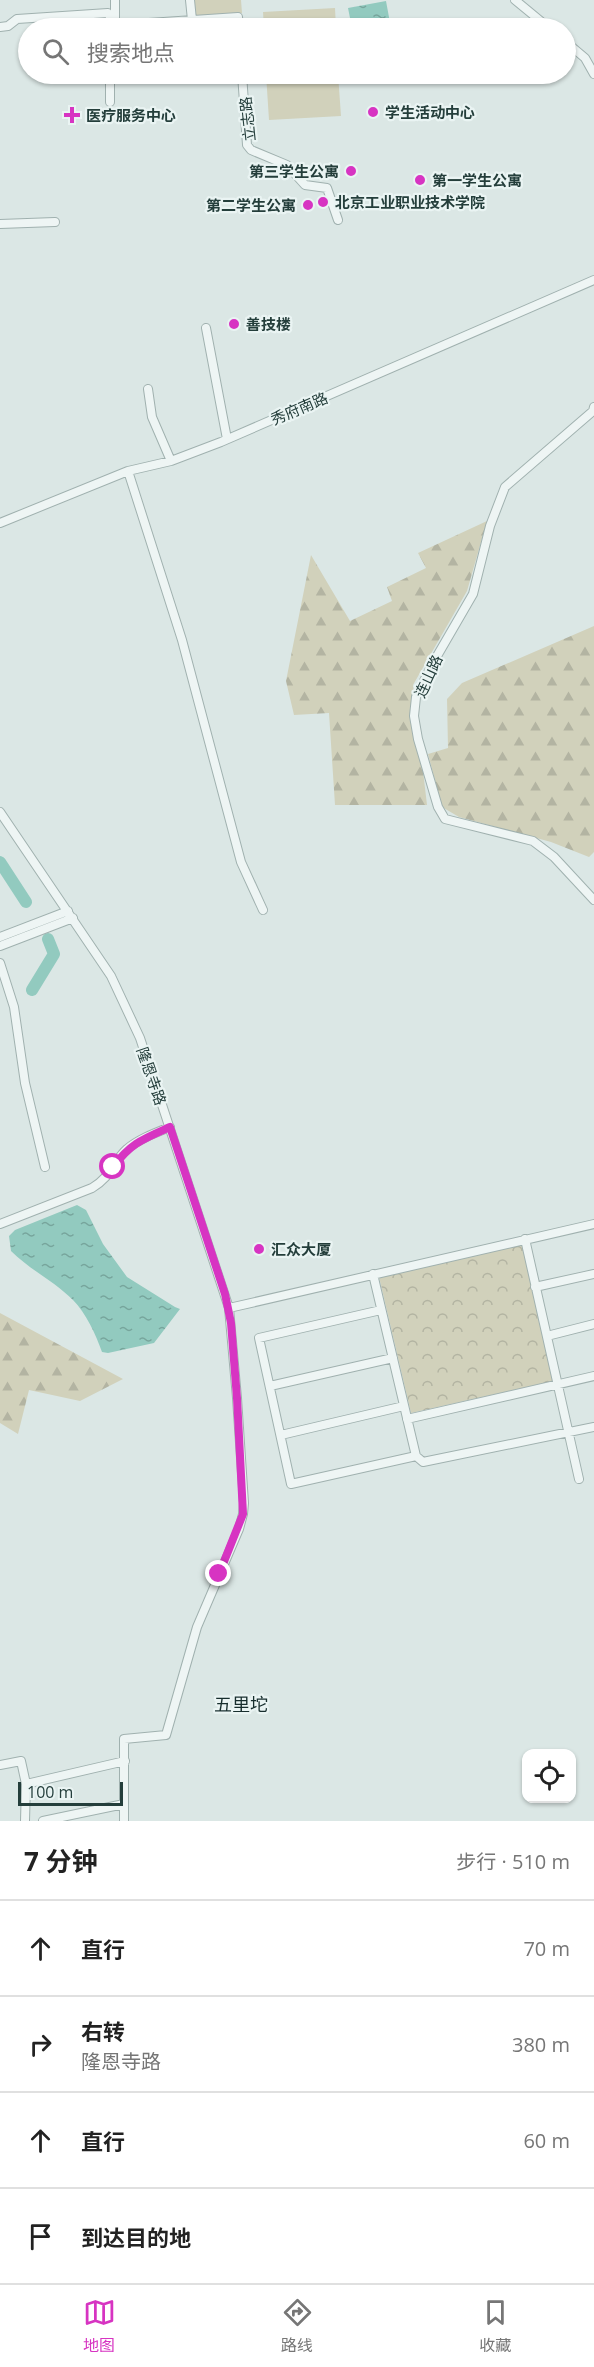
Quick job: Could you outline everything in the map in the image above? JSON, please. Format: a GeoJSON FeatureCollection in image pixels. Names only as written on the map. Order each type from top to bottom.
{"type":"FeatureCollection","features":[{"type":"Feature","properties":{"kind":"street"},"geometry":{"type":"LineString","coordinates":[[114,18],[115,0]]}},
{"type":"Feature","properties":{"kind":"street"},"geometry":{"type":"LineString","coordinates":[[190,0],[192,18]]}},
{"type":"Feature","properties":{"kind":"street"},"geometry":{"type":"LineString","coordinates":[[515,0],[537,18]]}},
{"type":"Feature","properties":{"kind":"street"},"geometry":{"type":"LineString","coordinates":[[32,18],[108,13],[110,18]]}},
{"type":"Feature","properties":{"kind":"street"},"geometry":{"type":"LineString","coordinates":[[223,18],[238,18]]}},
{"type":"Feature","properties":{"kind":"street"},"geometry":{"type":"LineString","coordinates":[[0,27],[8,26],[18,19]]}},
{"type":"Feature","properties":{"kind":"street"},"geometry":{"type":"LineString","coordinates":[[576,50],[585,58],[594,74]]}},
{"type":"Feature","properties":{"kind":"street"},"geometry":{"type":"LineString","coordinates":[[110,84],[110,102]]}},
{"type":"Feature","properties":{"kind":"street","name":"立志路"},"geometry":{"type":"LineString","coordinates":[[243,84],[248,145],[251,150],[287,165],[305,185],[327,188],[338,220]]}},
{"type":"Feature","properties":{"kind":"street"},"geometry":{"type":"LineString","coordinates":[[0,224],[55,222]]}},
{"type":"Feature","properties":{"kind":"street","name":"秀府南路"},"geometry":{"type":"LineString","coordinates":[[0,524],[128,471],[171,461],[227,439],[594,280]]}},
{"type":"Feature","properties":{"kind":"street"},"geometry":{"type":"LineString","coordinates":[[206,328],[227,439]]}},
{"type":"Feature","properties":{"kind":"street"},"geometry":{"type":"LineString","coordinates":[[148,389],[152,417],[171,461]]}},
{"type":"Feature","properties":{"kind":"street","name":"连山路"},"geometry":{"type":"LineString","coordinates":[[594,407],[593,411],[505,487],[490,526],[473,594],[416,697],[414,716],[432,790],[445,819],[533,841],[554,857],[594,900]]}},
{"type":"Feature","properties":{"kind":"street"},"geometry":{"type":"LineString","coordinates":[[128,471],[182,640],[241,862],[263,910]]}},
{"type":"Feature","properties":{"kind":"street","name":"隆恩寺路"},"geometry":{"type":"LineString","coordinates":[[0,812],[119,991],[140,1038],[229,1308],[237,1398],[243,1514],[197,1627],[166,1735],[124,1739],[125,1761]]}},
{"type":"Feature","properties":{"kind":"street"},"geometry":{"type":"LineString","coordinates":[[0,937],[70,915]]}},
{"type":"Feature","properties":{"kind":"street"},"geometry":{"type":"LineString","coordinates":[[0,946],[70,915]]}},
{"type":"Feature","properties":{"kind":"street"},"geometry":{"type":"LineString","coordinates":[[0,963],[14,1007],[25,1083],[45,1167]]}},
{"type":"Feature","properties":{"kind":"street"},"geometry":{"type":"LineString","coordinates":[[0,1224],[92,1188],[105,1180],[126,1150],[142,1139],[170,1127]]}},
{"type":"Feature","properties":{"kind":"street"},"geometry":{"type":"LineString","coordinates":[[229,1308],[594,1224]]}},
{"type":"Feature","properties":{"kind":"street"},"geometry":{"type":"LineString","coordinates":[[525,1239],[579,1479]]}},
{"type":"Feature","properties":{"kind":"street"},"geometry":{"type":"LineString","coordinates":[[373,1274],[416,1456],[423,1462],[438,1461],[594,1427]]}},
{"type":"Feature","properties":{"kind":"street"},"geometry":{"type":"LineString","coordinates":[[535,1287],[594,1274]]}},
{"type":"Feature","properties":{"kind":"street"},"geometry":{"type":"LineString","coordinates":[[381,1310],[259,1338],[291,1484],[416,1456]]}},
{"type":"Feature","properties":{"kind":"street"},"geometry":{"type":"LineString","coordinates":[[547,1336],[594,1324]]}},
{"type":"Feature","properties":{"kind":"street"},"geometry":{"type":"LineString","coordinates":[[270,1386],[393,1358]]}},
{"type":"Feature","properties":{"kind":"street"},"geometry":{"type":"LineString","coordinates":[[407,1419],[594,1376]]}},
{"type":"Feature","properties":{"kind":"street"},"geometry":{"type":"LineString","coordinates":[[281,1435],[404,1406]]}},
{"type":"Feature","properties":{"kind":"street"},"geometry":{"type":"LineString","coordinates":[[0,1765],[21,1761],[26,1784],[25,1821]]}},
{"type":"Feature","properties":{"kind":"street"},"geometry":{"type":"LineString","coordinates":[[26,1784],[125,1761],[124,1821]]}},
{"type":"Feature","properties":{"kind":"street"},"geometry":{"type":"LineString","coordinates":[[43,1821],[124,1804]]}},
{"type":"Feature","properties":{"kind":"green space"},"geometry":{"type":"Polygon","coordinates":[[[194,0],[241,0],[242,13],[195,16],[194,0]]]}},
{"type":"Feature","properties":{"kind":"green space"},"geometry":{"type":"Polygon","coordinates":[[[335,8],[336,18],[263,18],[263,12],[335,8]]]}},
{"type":"Feature","properties":{"kind":"green space"},"geometry":{"type":"Polygon","coordinates":[[[267,84],[339,84],[341,116],[269,120],[267,84]]]}},
{"type":"Feature","properties":{"kind":"green space"},"geometry":{"type":"Polygon","coordinates":[[[487,521],[467,591],[413,685],[427,805],[335,805],[329,713],[294,715],[286,681],[311,555],[350,621],[392,601],[387,587],[426,568],[418,553],[487,521]]]}},
{"type":"Feature","properties":{"kind":"green space"},"geometry":{"type":"Polygon","coordinates":[[[594,626],[594,852],[589,857],[551,842],[459,817],[442,807],[428,754],[448,748],[447,699],[462,683],[594,626]]]}},
{"type":"Feature","properties":{"kind":"green space"},"geometry":{"type":"Polygon","coordinates":[[[522,1244],[553,1381],[411,1413],[379,1277],[522,1244]]]}},
{"type":"Feature","properties":{"kind":"green space"},"geometry":{"type":"Polygon","coordinates":[[[0,1313],[123,1379],[80,1401],[29,1390],[18,1434],[0,1423],[0,1313]]]}},
{"type":"Feature","properties":{"kind":"water"},"geometry":{"type":"Polygon","coordinates":[[[386,1],[389,18],[350,18],[348,8],[386,1]]]}},
{"type":"Feature","properties":{"kind":"water"},"geometry":{"type":"Polygon","coordinates":[[[77,1205],[86,1210],[103,1244],[127,1277],[180,1309],[154,1343],[108,1353],[102,1352],[90,1325],[73,1300],[11,1251],[9,1236],[15,1230],[77,1205]]]}},
{"type":"Feature","properties":{"kind":"waterway"},"geometry":{"type":"LineString","coordinates":[[0,862],[26,902]]}},
{"type":"Feature","properties":{"kind":"waterway"},"geometry":{"type":"LineString","coordinates":[[32,990],[54,954],[48,939]]}},
{"type":"Feature","properties":{"kind":"place","name":"学生活动中心"},"geometry":{"type":"Point","coordinates":[373,112]}},
{"type":"Feature","properties":{"kind":"place","name":"医疗服务中心"},"geometry":{"type":"Point","coordinates":[72,115]}},
{"type":"Feature","properties":{"kind":"place","name":"第三学生公寓"},"geometry":{"type":"Point","coordinates":[351,171]}},
{"type":"Feature","properties":{"kind":"place","name":"第一学生公寓"},"geometry":{"type":"Point","coordinates":[420,180]}},
{"type":"Feature","properties":{"kind":"place","name":"北京工业职业技术学院"},"geometry":{"type":"Point","coordinates":[323,202]}},
{"type":"Feature","properties":{"kind":"place","name":"第二学生公寓"},"geometry":{"type":"Point","coordinates":[308,205]}},
{"type":"Feature","properties":{"kind":"place","name":"善技楼"},"geometry":{"type":"Point","coordinates":[234,324]}},
{"type":"Feature","properties":{"kind":"place","name":"汇众大厦"},"geometry":{"type":"Point","coordinates":[259,1249]}},
{"type":"Feature","properties":{"kind":"district","name":"五里坨"},"geometry":{"type":"Point","coordinates":[241,1704]}},
{"type":"Feature","properties":{"kind":"route"},"geometry":{"type":"LineString","coordinates":[[113,1167],[126,1150],[142,1139],[170,1127],[229,1308],[234,1353],[243,1514],[239,1529],[219,1574]]}}]}
